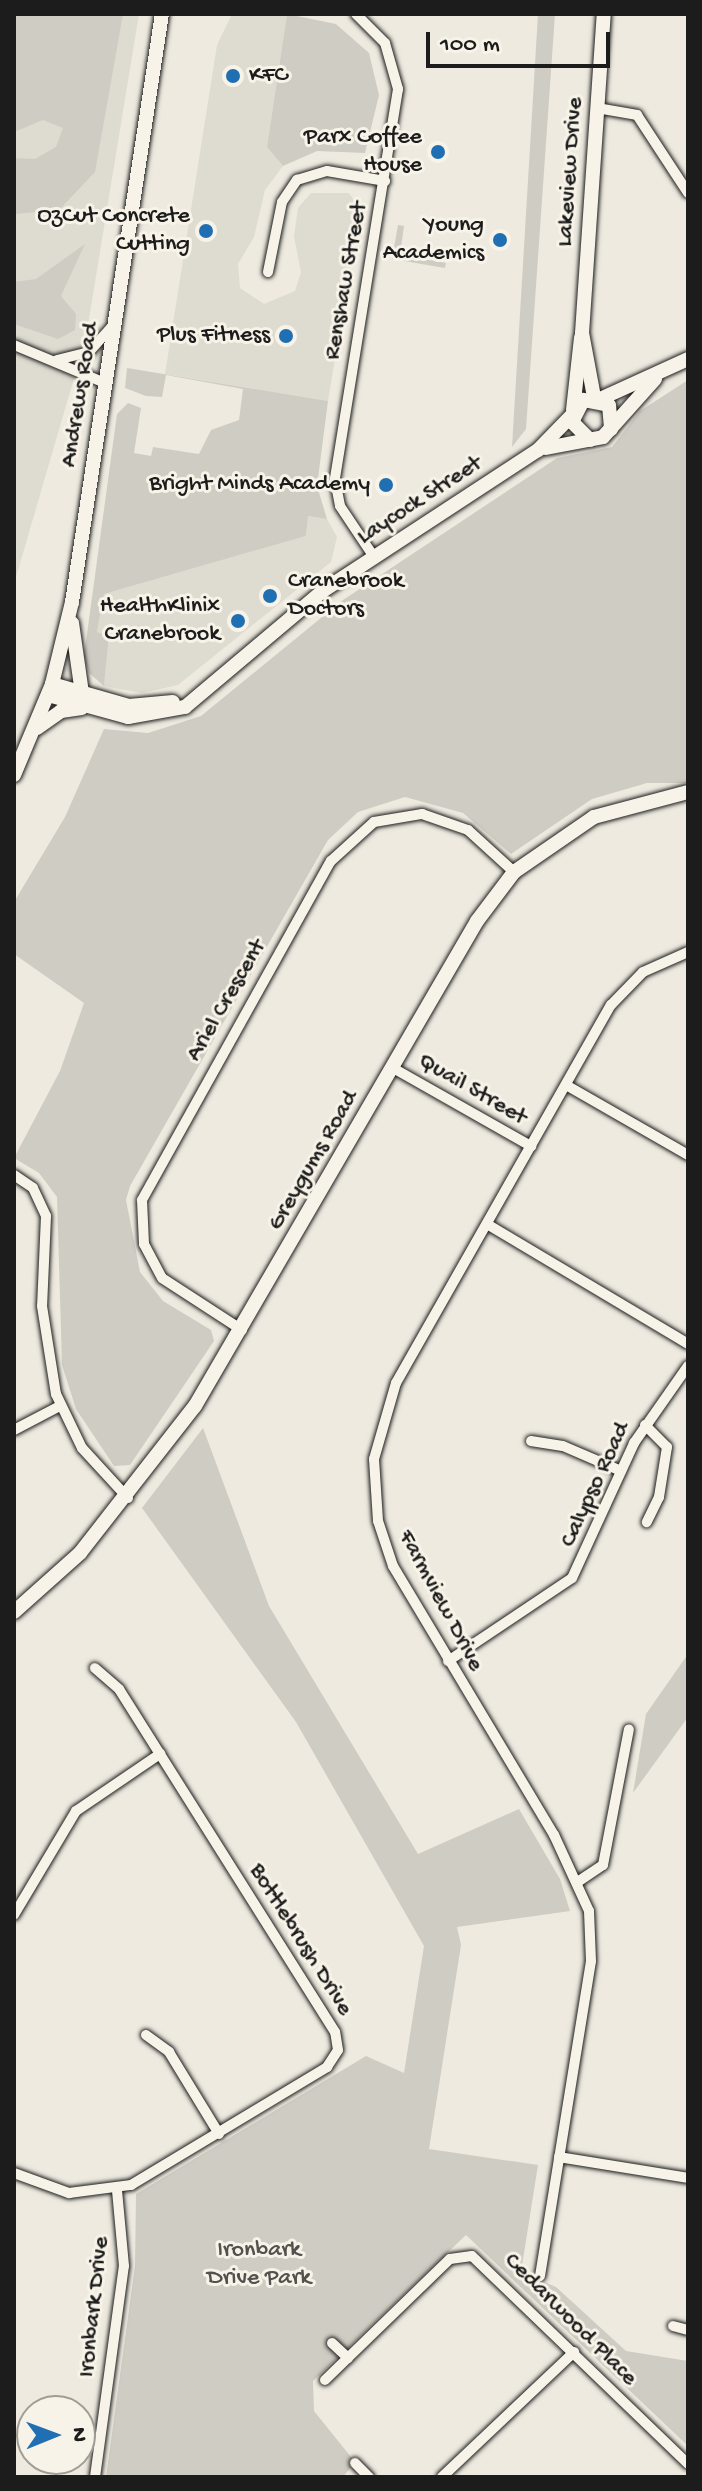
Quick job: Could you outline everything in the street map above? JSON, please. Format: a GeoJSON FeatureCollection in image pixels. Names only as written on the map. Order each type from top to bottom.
{"type":"FeatureCollection","features":[{"type":"Feature","properties":{"kind":"street","name":"Andrews Road"},"geometry":{"type":"LineString","coordinates":[[14,775],[50,689],[72,602],[162,14]]}},
{"type":"Feature","properties":{"kind":"street","name":"Renshaw Street"},"geometry":{"type":"LineString","coordinates":[[356,14],[385,43],[397,77],[385,181],[335,480],[340,506],[374,557]]}},
{"type":"Feature","properties":{"kind":"street","name":"Lakeview Drive"},"geometry":{"type":"LineString","coordinates":[[572,413],[582,333],[604,14]]}},
{"type":"Feature","properties":{"kind":"street"},"geometry":{"type":"LineString","coordinates":[[597,108],[637,115],[688,193]]}},
{"type":"Feature","properties":{"kind":"street"},"geometry":{"type":"LineString","coordinates":[[268,272],[282,202],[297,180],[327,171],[385,181]]}},
{"type":"Feature","properties":{"kind":"street"},"geometry":{"type":"LineString","coordinates":[[57,360],[89,352],[114,324]]}},
{"type":"Feature","properties":{"kind":"street","name":"Lakeview Drive"},"geometry":{"type":"LineString","coordinates":[[582,333],[597,398]]}},
{"type":"Feature","properties":{"kind":"street"},"geometry":{"type":"LineString","coordinates":[[14,345],[57,360],[105,383]]}},
{"type":"Feature","properties":{"kind":"street"},"geometry":{"type":"LineString","coordinates":[[655,379],[611,429],[593,440],[578,434],[572,413],[597,398],[655,379],[688,359]]}},
{"type":"Feature","properties":{"kind":"street"},"geometry":{"type":"LineString","coordinates":[[597,398],[612,411],[611,429]]}},
{"type":"Feature","properties":{"kind":"street","name":"Laycock Street"},"geometry":{"type":"LineString","coordinates":[[50,689],[90,709],[128,717],[166,714],[216,681],[374,557],[538,450],[572,413]]}},
{"type":"Feature","properties":{"kind":"street","name":"Laycock Street"},"geometry":{"type":"LineString","coordinates":[[538,450],[593,440]]}},
{"type":"Feature","properties":{"kind":"street"},"geometry":{"type":"LineString","coordinates":[[72,602],[73,665],[82,693]]}},
{"type":"Feature","properties":{"kind":"street","name":"Laycock Street"},"geometry":{"type":"LineString","coordinates":[[50,689],[155,706],[216,681]]}},
{"type":"Feature","properties":{"kind":"street"},"geometry":{"type":"LineString","coordinates":[[35,730],[61,711],[90,709]]}},
{"type":"Feature","properties":{"kind":"street","name":"Greygums Road"},"geometry":{"type":"LineString","coordinates":[[14,1612],[128,1498],[242,1330],[477,921],[514,872],[594,817],[688,792]]}},
{"type":"Feature","properties":{"kind":"street","name":"Ariel Crescent"},"geometry":{"type":"LineString","coordinates":[[242,1330],[162,1278],[144,1244],[142,1200],[331,861],[374,822],[422,814],[468,830],[514,872]]}},
{"type":"Feature","properties":{"kind":"street","name":"Farmview Drive"},"geometry":{"type":"LineString","coordinates":[[540,2276],[592,1952],[579,1881],[387,1552],[374,1459],[396,1383],[622,991],[657,963],[688,952]]}},
{"type":"Feature","properties":{"kind":"street","name":"Quail Street"},"geometry":{"type":"LineString","coordinates":[[393,1068],[531,1146]]}},
{"type":"Feature","properties":{"kind":"street"},"geometry":{"type":"LineString","coordinates":[[566,1085],[688,1155]]}},
{"type":"Feature","properties":{"kind":"street"},"geometry":{"type":"LineString","coordinates":[[14,1175],[45,1208],[43,1326],[60,1406],[89,1458],[128,1498]]}},
{"type":"Feature","properties":{"kind":"street"},"geometry":{"type":"LineString","coordinates":[[487,1224],[688,1344]]}},
{"type":"Feature","properties":{"kind":"street","name":"Calypso Road"},"geometry":{"type":"LineString","coordinates":[[448,1661],[572,1578],[645,1425],[688,1366]]}},
{"type":"Feature","properties":{"kind":"street"},"geometry":{"type":"LineString","coordinates":[[14,1430],[60,1406]]}},
{"type":"Feature","properties":{"kind":"street"},"geometry":{"type":"LineString","coordinates":[[645,1425],[667,1447],[658,1503],[647,1522]]}},
{"type":"Feature","properties":{"kind":"street"},"geometry":{"type":"LineString","coordinates":[[531,1441],[563,1446],[621,1471]]}},
{"type":"Feature","properties":{"kind":"street","name":"Bottlebrush Drive"},"geometry":{"type":"LineString","coordinates":[[14,2173],[69,2193],[117,2190],[219,2134],[327,2067],[337,2038],[115,1683],[95,1668]]}},
{"type":"Feature","properties":{"kind":"street"},"geometry":{"type":"LineString","coordinates":[[579,1881],[605,1859],[629,1729]]}},
{"type":"Feature","properties":{"kind":"street"},"geometry":{"type":"LineString","coordinates":[[14,1915],[76,1811],[160,1754]]}},
{"type":"Feature","properties":{"kind":"street"},"geometry":{"type":"LineString","coordinates":[[146,2035],[171,2056],[219,2134]]}},
{"type":"Feature","properties":{"kind":"street"},"geometry":{"type":"LineString","coordinates":[[559,2157],[688,2178]]}},
{"type":"Feature","properties":{"kind":"street","name":"Ironbark Drive"},"geometry":{"type":"LineString","coordinates":[[95,2477],[124,2266],[117,2190]]}},
{"type":"Feature","properties":{"kind":"street","name":"Cedarwood Place"},"geometry":{"type":"LineString","coordinates":[[325,2380],[450,2259],[464,2254],[481,2260],[688,2464]]}},
{"type":"Feature","properties":{"kind":"street"},"geometry":{"type":"LineString","coordinates":[[673,2326],[688,2330]]}},
{"type":"Feature","properties":{"kind":"street"},"geometry":{"type":"LineString","coordinates":[[332,2343],[348,2358]]}},
{"type":"Feature","properties":{"kind":"street"},"geometry":{"type":"LineString","coordinates":[[442,2477],[574,2352]]}},
{"type":"Feature","properties":{"kind":"street"},"geometry":{"type":"LineString","coordinates":[[355,2463],[369,2477]]}},
{"type":"Feature","properties":{"kind":"shaded area"},"geometry":{"type":"Polygon","coordinates":[[[14,14],[139,14],[86,337],[14,584],[14,14]]]}},
{"type":"Feature","properties":{"kind":"shaded area"},"geometry":{"type":"Polygon","coordinates":[[[232,14],[287,14],[267,147],[283,166],[265,190],[254,237],[238,264],[240,288],[264,304],[295,291],[301,272],[294,237],[298,208],[311,193],[349,193],[360,209],[328,401],[165,374],[217,45],[232,14]]]}},
{"type":"Feature","properties":{"kind":"shaded area"},"geometry":{"type":"Polygon","coordinates":[[[308,516],[327,519],[337,537],[331,562],[178,685],[142,693],[104,686],[109,635],[97,632],[104,594],[306,536],[308,516]]]}},
{"type":"Feature","properties":{"kind":"green space"},"geometry":{"type":"Polygon","coordinates":[[[14,14],[123,14],[95,172],[59,210],[14,214],[14,158],[35,159],[56,147],[63,128],[43,120],[14,132],[14,14]]]}},
{"type":"Feature","properties":{"kind":"green space"},"geometry":{"type":"Polygon","coordinates":[[[287,14],[336,24],[369,53],[379,95],[365,153],[317,151],[283,166],[267,147],[287,14]]]}},
{"type":"Feature","properties":{"kind":"green space"},"geometry":{"type":"Polygon","coordinates":[[[538,14],[555,14],[526,429],[512,447],[538,14]]]}},
{"type":"Feature","properties":{"kind":"green space"},"geometry":{"type":"Polygon","coordinates":[[[398,225],[404,226],[400,255],[446,263],[445,268],[392,259],[398,225]]]}},
{"type":"Feature","properties":{"kind":"green space"},"geometry":{"type":"Polygon","coordinates":[[[85,244],[61,296],[76,314],[75,330],[58,339],[14,324],[14,282],[36,279],[85,244]]]}},
{"type":"Feature","properties":{"kind":"green space"},"geometry":{"type":"Polygon","coordinates":[[[127,368],[328,401],[317,486],[327,519],[308,516],[306,536],[104,594],[97,632],[109,635],[104,686],[89,673],[84,656],[117,414],[128,403],[141,408],[134,453],[151,456],[153,447],[199,454],[211,430],[239,420],[243,389],[166,375],[162,397],[146,396],[125,388],[127,368]]]}},
{"type":"Feature","properties":{"kind":"green space"},"geometry":{"type":"Polygon","coordinates":[[[688,380],[688,783],[647,783],[592,799],[511,854],[463,813],[405,797],[358,812],[328,840],[130,1186],[126,1200],[140,1272],[163,1301],[211,1330],[214,1341],[130,1465],[114,1466],[76,1409],[62,1365],[57,1197],[39,1173],[14,1158],[60,1071],[84,1003],[14,954],[14,902],[65,817],[104,729],[148,733],[201,716],[343,600],[557,458],[612,447],[640,411],[688,380]]]}},
{"type":"Feature","properties":{"kind":"green space","name":"Ironbark Drive Park"},"geometry":{"type":"Polygon","coordinates":[[[203,1428],[269,1606],[418,1854],[519,1809],[560,1879],[570,1911],[457,1927],[461,1945],[429,2149],[538,2165],[521,2272],[556,2287],[626,2351],[688,2361],[688,2446],[466,2235],[313,2381],[314,2411],[355,2462],[343,2477],[106,2477],[135,2266],[136,2194],[366,2056],[404,2073],[424,1946],[296,1722],[142,1508],[203,1428]]]}},
{"type":"Feature","properties":{"kind":"green space"},"geometry":{"type":"Polygon","coordinates":[[[688,1654],[688,1717],[633,1793],[646,1714],[688,1654]]]}},
{"type":"Feature","properties":{"kind":"place","name":"KFC"},"geometry":{"type":"Point","coordinates":[233,76]}},
{"type":"Feature","properties":{"kind":"place","name":"Parx Coffee House"},"geometry":{"type":"Point","coordinates":[438,152]}},
{"type":"Feature","properties":{"kind":"place","name":"OzCut Concrete Cutting"},"geometry":{"type":"Point","coordinates":[206,231]}},
{"type":"Feature","properties":{"kind":"place","name":"Young Academics"},"geometry":{"type":"Point","coordinates":[500,240]}},
{"type":"Feature","properties":{"kind":"place","name":"Plus Fitness"},"geometry":{"type":"Point","coordinates":[286,336]}},
{"type":"Feature","properties":{"kind":"place","name":"Bright Minds Academy"},"geometry":{"type":"Point","coordinates":[386,485]}},
{"type":"Feature","properties":{"kind":"place","name":"Cranebrook Doctors"},"geometry":{"type":"Point","coordinates":[270,596]}},
{"type":"Feature","properties":{"kind":"place","name":"HealthKlinix Cranebrook"},"geometry":{"type":"Point","coordinates":[238,621]}}]}
